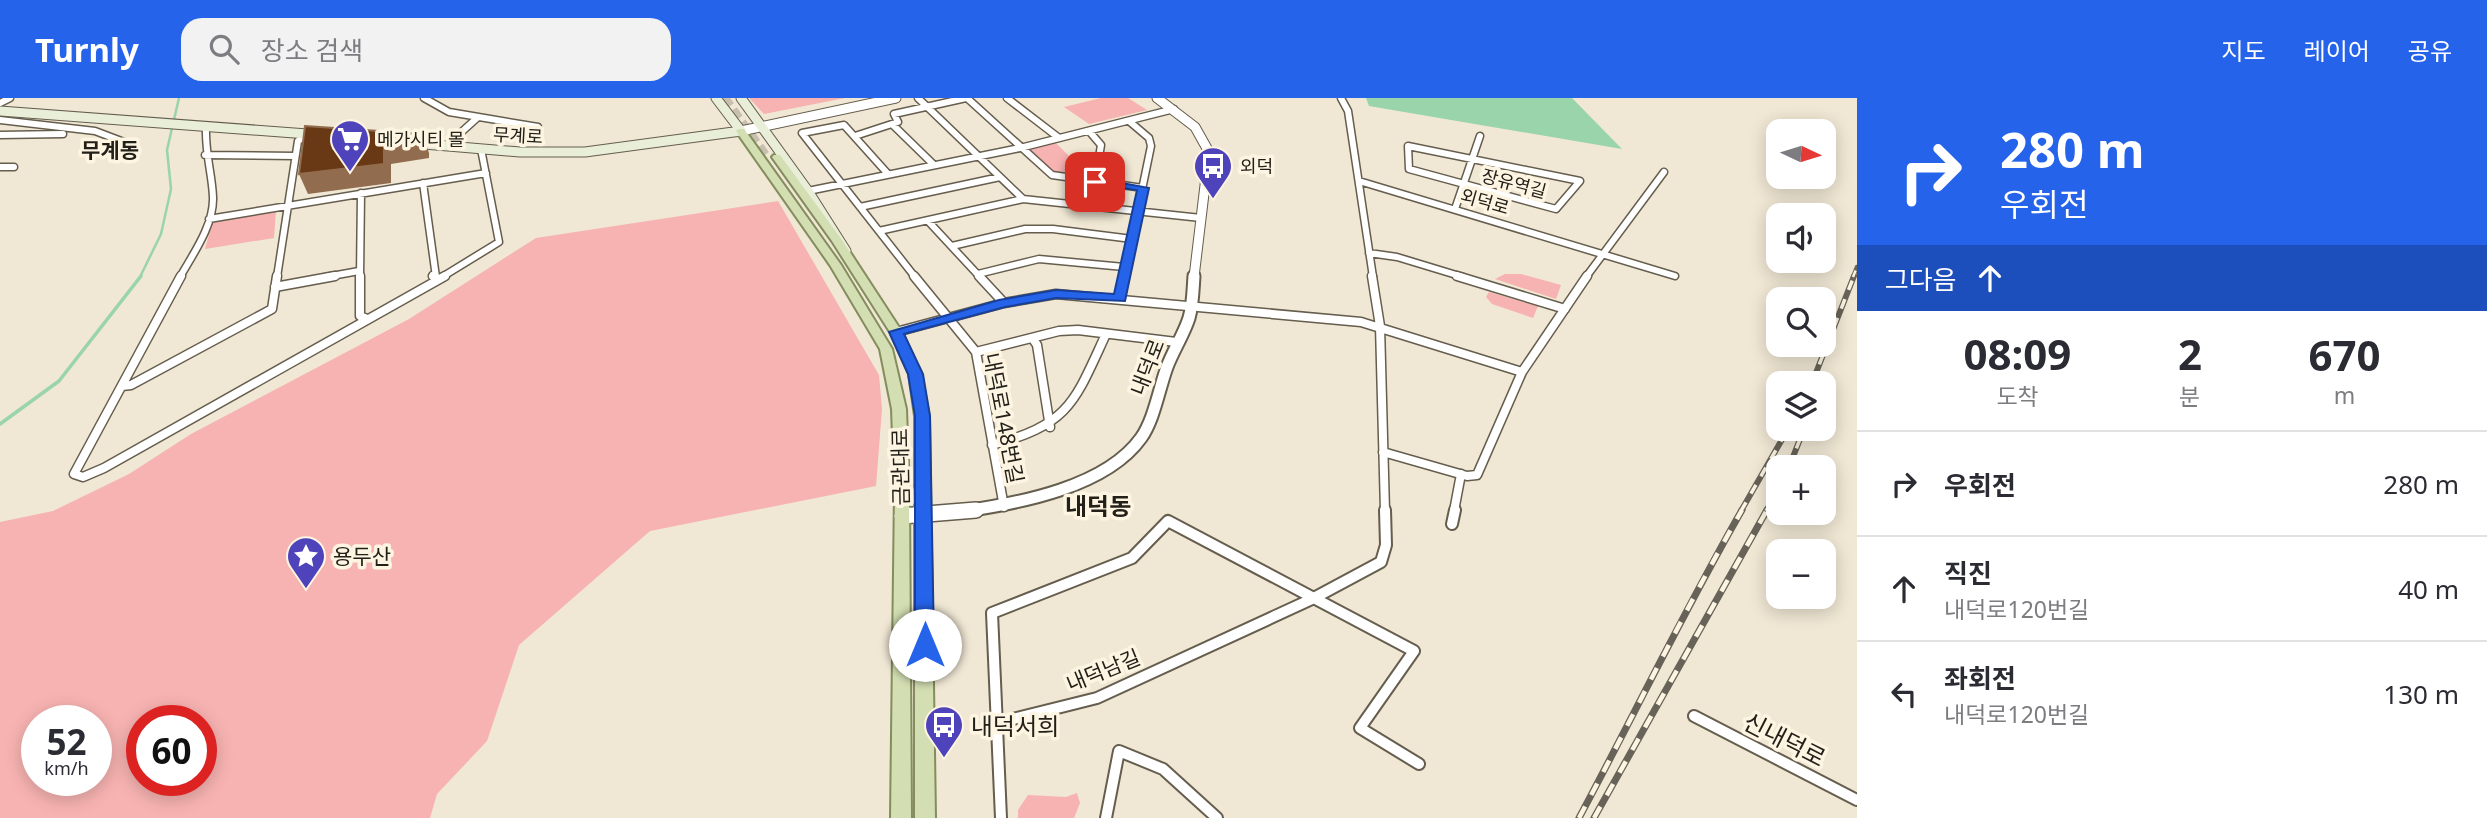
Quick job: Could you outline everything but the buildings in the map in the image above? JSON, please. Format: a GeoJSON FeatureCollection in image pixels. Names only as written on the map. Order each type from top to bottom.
{"type":"FeatureCollection","features":[{"type":"Feature","properties":{"kind":"main road"},"geometry":{"type":"LineString","coordinates":[[716,98],[835,265],[886,349]]}},
{"type":"Feature","properties":{"kind":"main road"},"geometry":{"type":"LineString","coordinates":[[741,98],[840,237],[854,267]]}},
{"type":"Feature","properties":{"kind":"main road"},"geometry":{"type":"LineString","coordinates":[[0,104],[202,125],[327,133]]}},
{"type":"Feature","properties":{"kind":"main road"},"geometry":{"type":"LineString","coordinates":[[0,111],[133,118]]}},
{"type":"Feature","properties":{"kind":"main road","name":"무계로"},"geometry":{"type":"LineString","coordinates":[[402,139],[543,150],[634,148],[738,127]]}},
{"type":"Feature","properties":{"kind":"main road","name":"무계로"},"geometry":{"type":"LineString","coordinates":[[449,143],[481,149],[496,147]]}},
{"type":"Feature","properties":{"kind":"main road","name":"금관대로"},"geometry":{"type":"LineString","coordinates":[[901,818],[902,491],[899,409],[886,349],[872,308],[772,158],[854,267],[896,332],[915,374],[922,416],[925,818]]}},
{"type":"Feature","properties":{"kind":"street"},"geometry":{"type":"LineString","coordinates":[[0,104],[9,98]]}},
{"type":"Feature","properties":{"kind":"street"},"geometry":{"type":"LineString","coordinates":[[424,98],[449,112],[538,127]]}},
{"type":"Feature","properties":{"kind":"street"},"geometry":{"type":"LineString","coordinates":[[760,123],[862,98]]}},
{"type":"Feature","properties":{"kind":"street"},"geometry":{"type":"LineString","coordinates":[[738,127],[896,98]]}},
{"type":"Feature","properties":{"kind":"street"},"geometry":{"type":"LineString","coordinates":[[918,98],[1023,199]]}},
{"type":"Feature","properties":{"kind":"street"},"geometry":{"type":"LineString","coordinates":[[888,174],[855,136],[893,125],[898,122],[894,114],[966,98],[1052,175],[1143,188]]}},
{"type":"Feature","properties":{"kind":"street"},"geometry":{"type":"LineString","coordinates":[[1007,98],[1059,138]]}},
{"type":"Feature","properties":{"kind":"street","name":"내덕로"},"geometry":{"type":"LineString","coordinates":[[902,516],[923,517],[1004,508],[1079,481],[1108,467],[1135,446],[1142,437],[1176,342],[1189,319],[1209,152],[1206,139],[1195,126],[1157,98]]}},
{"type":"Feature","properties":{"kind":"street"},"geometry":{"type":"LineString","coordinates":[[1341,98],[1348,111],[1380,326],[1383,452],[1461,474],[1477,475],[1521,372],[1603,252],[1664,172]]}},
{"type":"Feature","properties":{"kind":"street"},"geometry":{"type":"LineString","coordinates":[[808,191],[1020,148],[1174,109]]}},
{"type":"Feature","properties":{"kind":"street"},"geometry":{"type":"LineString","coordinates":[[449,143],[477,117]]}},
{"type":"Feature","properties":{"kind":"street"},"geometry":{"type":"LineString","coordinates":[[0,120],[96,131],[124,142]]}},
{"type":"Feature","properties":{"kind":"street"},"geometry":{"type":"LineString","coordinates":[[1120,298],[1124,267],[1151,146],[1149,138],[1129,121]]}},
{"type":"Feature","properties":{"kind":"street"},"geometry":{"type":"LineString","coordinates":[[202,125],[213,199],[209,219],[74,474],[83,477],[104,468],[497,246],[499,242],[481,149]]}},
{"type":"Feature","properties":{"kind":"street","name":"내덕로148번길"},"geometry":{"type":"LineString","coordinates":[[855,136],[844,125],[802,133],[839,184],[976,352],[1004,508]]}},
{"type":"Feature","properties":{"kind":"street"},"geometry":{"type":"LineString","coordinates":[[893,125],[934,165]]}},
{"type":"Feature","properties":{"kind":"street"},"geometry":{"type":"LineString","coordinates":[[1089,131],[1100,140],[1101,145],[1095,182]]}},
{"type":"Feature","properties":{"kind":"street"},"geometry":{"type":"LineString","coordinates":[[122,386],[131,385],[272,309],[285,211],[290,204],[298,141],[312,132]]}},
{"type":"Feature","properties":{"kind":"street"},"geometry":{"type":"LineString","coordinates":[[0,135],[63,134]]}},
{"type":"Feature","properties":{"kind":"street","name":"장유역길"},"geometry":{"type":"LineString","coordinates":[[1473,160],[1480,136]]}},
{"type":"Feature","properties":{"kind":"street","name":"장유역길"},"geometry":{"type":"LineString","coordinates":[[1408,146],[1580,181],[1556,209],[1464,184],[1409,169],[1408,146]]}},
{"type":"Feature","properties":{"kind":"street"},"geometry":{"type":"LineString","coordinates":[[205,155],[295,156]]}},
{"type":"Feature","properties":{"kind":"street"},"geometry":{"type":"LineString","coordinates":[[1455,209],[1473,160]]}},
{"type":"Feature","properties":{"kind":"street"},"geometry":{"type":"LineString","coordinates":[[0,167],[14,167]]}},
{"type":"Feature","properties":{"kind":"street"},"geometry":{"type":"LineString","coordinates":[[209,219],[486,173]]}},
{"type":"Feature","properties":{"kind":"street"},"geometry":{"type":"LineString","coordinates":[[860,207],[1000,177]]}},
{"type":"Feature","properties":{"kind":"street","name":"외덕로"},"geometry":{"type":"LineString","coordinates":[[1359,181],[1603,252],[1675,276]]}},
{"type":"Feature","properties":{"kind":"street"},"geometry":{"type":"LineString","coordinates":[[423,183],[433,276],[439,279]]}},
{"type":"Feature","properties":{"kind":"street"},"geometry":{"type":"LineString","coordinates":[[361,193],[360,316],[367,319]]}},
{"type":"Feature","properties":{"kind":"street"},"geometry":{"type":"LineString","coordinates":[[879,231],[1023,199],[1201,218]]}},
{"type":"Feature","properties":{"kind":"street"},"geometry":{"type":"LineString","coordinates":[[928,221],[1004,303]]}},
{"type":"Feature","properties":{"kind":"street"},"geometry":{"type":"LineString","coordinates":[[953,246],[1025,229],[1054,229],[1132,239]]}},
{"type":"Feature","properties":{"kind":"street"},"geometry":{"type":"LineString","coordinates":[[1369,253],[1397,257],[1564,309]]}},
{"type":"Feature","properties":{"kind":"street"},"geometry":{"type":"LineString","coordinates":[[978,274],[1038,259],[1124,267]]}},
{"type":"Feature","properties":{"kind":"street"},"geometry":{"type":"LineString","coordinates":[[275,286],[359,271]]}},
{"type":"Feature","properties":{"kind":"street"},"geometry":{"type":"LineString","coordinates":[[896,332],[1004,303],[1056,294],[1120,298],[1190,308],[1380,326],[1521,372]]}},
{"type":"Feature","properties":{"kind":"street"},"geometry":{"type":"LineString","coordinates":[[976,352],[1059,331],[1176,342]]}},
{"type":"Feature","properties":{"kind":"street"},"geometry":{"type":"LineString","coordinates":[[992,445],[1031,436],[1050,427],[1069,411],[1106,334]]}},
{"type":"Feature","properties":{"kind":"street"},"geometry":{"type":"LineString","coordinates":[[1033,339],[1037,345],[1050,427]]}},
{"type":"Feature","properties":{"kind":"street","name":"내덕남길"},"geometry":{"type":"LineString","coordinates":[[997,723],[1097,698],[1312,599],[1381,562],[1386,545],[1383,452]]}},
{"type":"Feature","properties":{"kind":"street"},"geometry":{"type":"LineString","coordinates":[[1452,524],[1461,474]]}},
{"type":"Feature","properties":{"kind":"street"},"geometry":{"type":"LineString","coordinates":[[1001,818],[992,613],[1132,558],[1168,522],[1414,651],[1360,728],[1419,764]]}},
{"type":"Feature","properties":{"kind":"street","name":"신내덕로"},"geometry":{"type":"LineString","coordinates":[[1694,716],[1857,800]]}},
{"type":"Feature","properties":{"kind":"street"},"geometry":{"type":"LineString","coordinates":[[1106,818],[1119,751],[1163,769],[1217,818]]}},
{"type":"Feature","properties":{"kind":"shaded area"},"geometry":{"type":"Polygon","coordinates":[[[749,98],[845,98],[764,114],[749,98]]]}},
{"type":"Feature","properties":{"kind":"shaded area"},"geometry":{"type":"Polygon","coordinates":[[[1101,98],[1128,98],[1147,110],[1089,124],[1064,107],[1101,98]]]}},
{"type":"Feature","properties":{"kind":"shaded area"},"geometry":{"type":"Polygon","coordinates":[[[1366,98],[1572,98],[1622,149],[1369,106],[1366,98]]]}},
{"type":"Feature","properties":{"kind":"shaded area"},"geometry":{"type":"Polygon","coordinates":[[[1055,142],[1074,161],[1091,166],[1087,178],[1054,173],[1026,149],[1055,142]]]}},
{"type":"Feature","properties":{"kind":"shaded area"},"geometry":{"type":"Polygon","coordinates":[[[778,201],[879,375],[882,409],[876,486],[650,531],[519,645],[487,741],[437,794],[430,818],[0,818],[0,522],[53,511],[129,474],[191,434],[409,319],[536,238],[778,201]]]}},
{"type":"Feature","properties":{"kind":"shaded area"},"geometry":{"type":"Polygon","coordinates":[[[276,210],[274,238],[205,249],[213,220],[276,210]]]}},
{"type":"Feature","properties":{"kind":"shaded area"},"geometry":{"type":"Polygon","coordinates":[[[1505,274],[1521,274],[1561,285],[1556,299],[1495,279],[1505,274]]]}},
{"type":"Feature","properties":{"kind":"shaded area"},"geometry":{"type":"Polygon","coordinates":[[[1489,292],[1538,306],[1533,318],[1492,304],[1486,297],[1489,292]]]}},
{"type":"Feature","properties":{"kind":"shaded area"},"geometry":{"type":"Polygon","coordinates":[[[1077,793],[1080,803],[1074,818],[1018,818],[1018,810],[1028,795],[1066,797],[1077,793]]]}},
{"type":"Feature","properties":{"kind":"waterway"},"geometry":{"type":"LineString","coordinates":[[140,277],[161,234],[171,189],[167,150],[179,98]]}},
{"type":"Feature","properties":{"kind":"waterway"},"geometry":{"type":"LineString","coordinates":[[0,424],[59,381],[141,276]]}},
{"type":"Feature","properties":{"kind":"tunnel"},"geometry":{"type":"LineString","coordinates":[[724,98],[767,158]]}},
{"type":"Feature","properties":{"kind":"railway"},"geometry":{"type":"LineString","coordinates":[[1853,277],[1857,267]]}},
{"type":"Feature","properties":{"kind":"railway"},"geometry":{"type":"LineString","coordinates":[[1817,371],[1854,276]]}},
{"type":"Feature","properties":{"kind":"railway"},"geometry":{"type":"LineString","coordinates":[[1741,511],[1781,441]]}},
{"type":"Feature","properties":{"kind":"railway"},"geometry":{"type":"LineString","coordinates":[[1794,455],[1799,441]]}},
{"type":"Feature","properties":{"kind":"railway"},"geometry":{"type":"LineString","coordinates":[[1579,818],[1742,510]]}},
{"type":"Feature","properties":{"kind":"railway"},"geometry":{"type":"LineString","coordinates":[[1594,818],[1766,512]]}},
{"type":"Feature","properties":{"kind":"place","name":"메가시티 몰"},"geometry":{"type":"Point","coordinates":[350,173]}},
{"type":"Feature","properties":{"kind":"place","name":"외덕"},"geometry":{"type":"Point","coordinates":[1213,200]}},
{"type":"Feature","properties":{"kind":"place","name":"용두산"},"geometry":{"type":"Point","coordinates":[306,590]}},
{"type":"Feature","properties":{"kind":"place","name":"내덕서희"},"geometry":{"type":"Point","coordinates":[944,759]}},
{"type":"Feature","properties":{"kind":"district","name":"무계동"},"geometry":{"type":"Point","coordinates":[110,150]}},
{"type":"Feature","properties":{"kind":"district","name":"내덕동"},"geometry":{"type":"Point","coordinates":[1098,505]}},
{"type":"Feature","properties":{"kind":"route"},"geometry":{"type":"LineString","coordinates":[[925,645],[922,416],[915,374],[896,332],[1004,303],[1056,294],[1120,298],[1124,267],[1143,188],[1095,182]]}}]}
